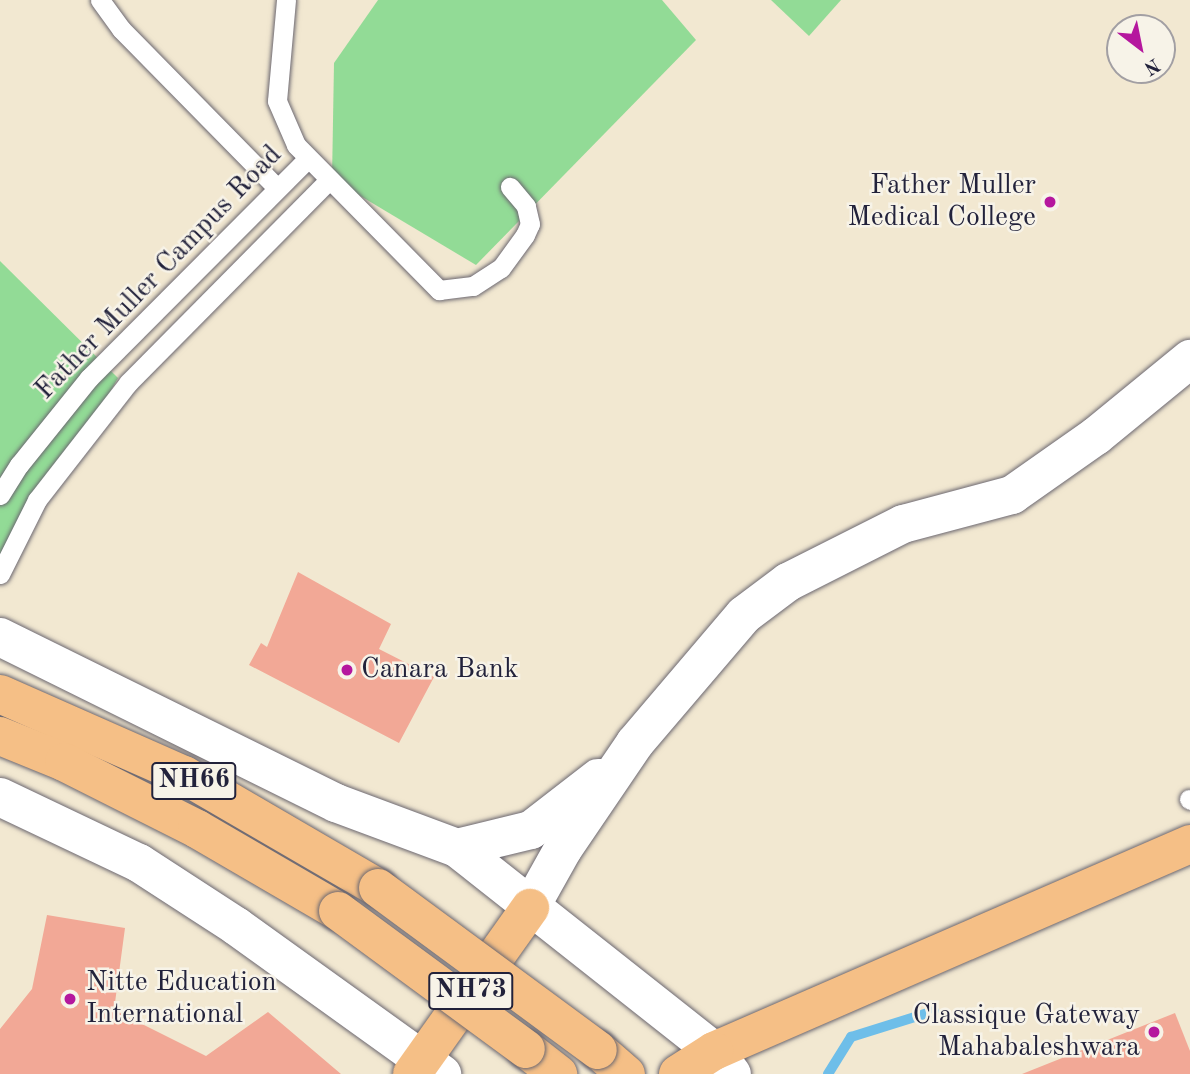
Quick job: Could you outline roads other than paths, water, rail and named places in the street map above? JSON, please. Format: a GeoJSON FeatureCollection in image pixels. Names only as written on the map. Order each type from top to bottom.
{"type":"FeatureCollection","features":[{"type":"Feature","properties":{"kind":"main road","name":"NH66"},"geometry":{"type":"LineString","coordinates":[[0,694],[184,775],[377,888],[626,1074]]}},
{"type":"Feature","properties":{"kind":"main road","name":"NH66"},"geometry":{"type":"LineString","coordinates":[[0,736],[64,762],[197,829],[338,911],[558,1074]]}},
{"type":"Feature","properties":{"kind":"main road"},"geometry":{"type":"LineString","coordinates":[[678,1074],[723,1062],[1190,844]]}},
{"type":"Feature","properties":{"kind":"main road","name":"NH73"},"geometry":{"type":"LineString","coordinates":[[425,1069],[530,908]]}},
{"type":"Feature","properties":{"kind":"street"},"geometry":{"type":"LineString","coordinates":[[457,848],[531,830],[593,783],[635,743],[744,615],[788,582],[903,524],[1012,495],[1096,436],[1190,359]]}},
{"type":"Feature","properties":{"kind":"street"},"geometry":{"type":"LineString","coordinates":[[0,637],[113,696],[336,803],[457,848],[723,1062]]}},
{"type":"Feature","properties":{"kind":"street"},"geometry":{"type":"LineString","coordinates":[[530,908],[563,849],[635,743]]}},
{"type":"Feature","properties":{"kind":"street"},"geometry":{"type":"LineString","coordinates":[[0,796],[139,863],[236,926],[425,1069]]}},
{"type":"Feature","properties":{"kind":"lane"},"geometry":{"type":"LineString","coordinates":[[100,0],[121,29],[277,188]]}},
{"type":"Feature","properties":{"kind":"lane"},"geometry":{"type":"LineString","coordinates":[[286,0],[277,101],[296,145],[439,290],[473,286],[501,268],[525,235],[530,224],[526,206],[510,187]]}},
{"type":"Feature","properties":{"kind":"lane","name":"Father Muller Campus Road"},"geometry":{"type":"LineString","coordinates":[[0,495],[19,465],[89,378],[308,158]]}},
{"type":"Feature","properties":{"kind":"lane","name":"Father Muller Campus Road"},"geometry":{"type":"LineString","coordinates":[[0,574],[37,500],[128,383],[329,180]]}},
{"type":"Feature","properties":{"kind":"waterway"},"geometry":{"type":"LineString","coordinates":[[828,1074],[851,1037],[934,1011]]}},
{"type":"Feature","properties":{"kind":"place","name":"Father Muller Medical College"},"geometry":{"type":"Point","coordinates":[1050,202]}},
{"type":"Feature","properties":{"kind":"place","name":"Canara Bank"},"geometry":{"type":"Point","coordinates":[347,670]}},
{"type":"Feature","properties":{"kind":"place","name":"Nitte Education International"},"geometry":{"type":"Point","coordinates":[70,999]}},
{"type":"Feature","properties":{"kind":"place","name":"Classique Gateway Mahabaleshwara"},"geometry":{"type":"Point","coordinates":[1154,1032]}}]}
